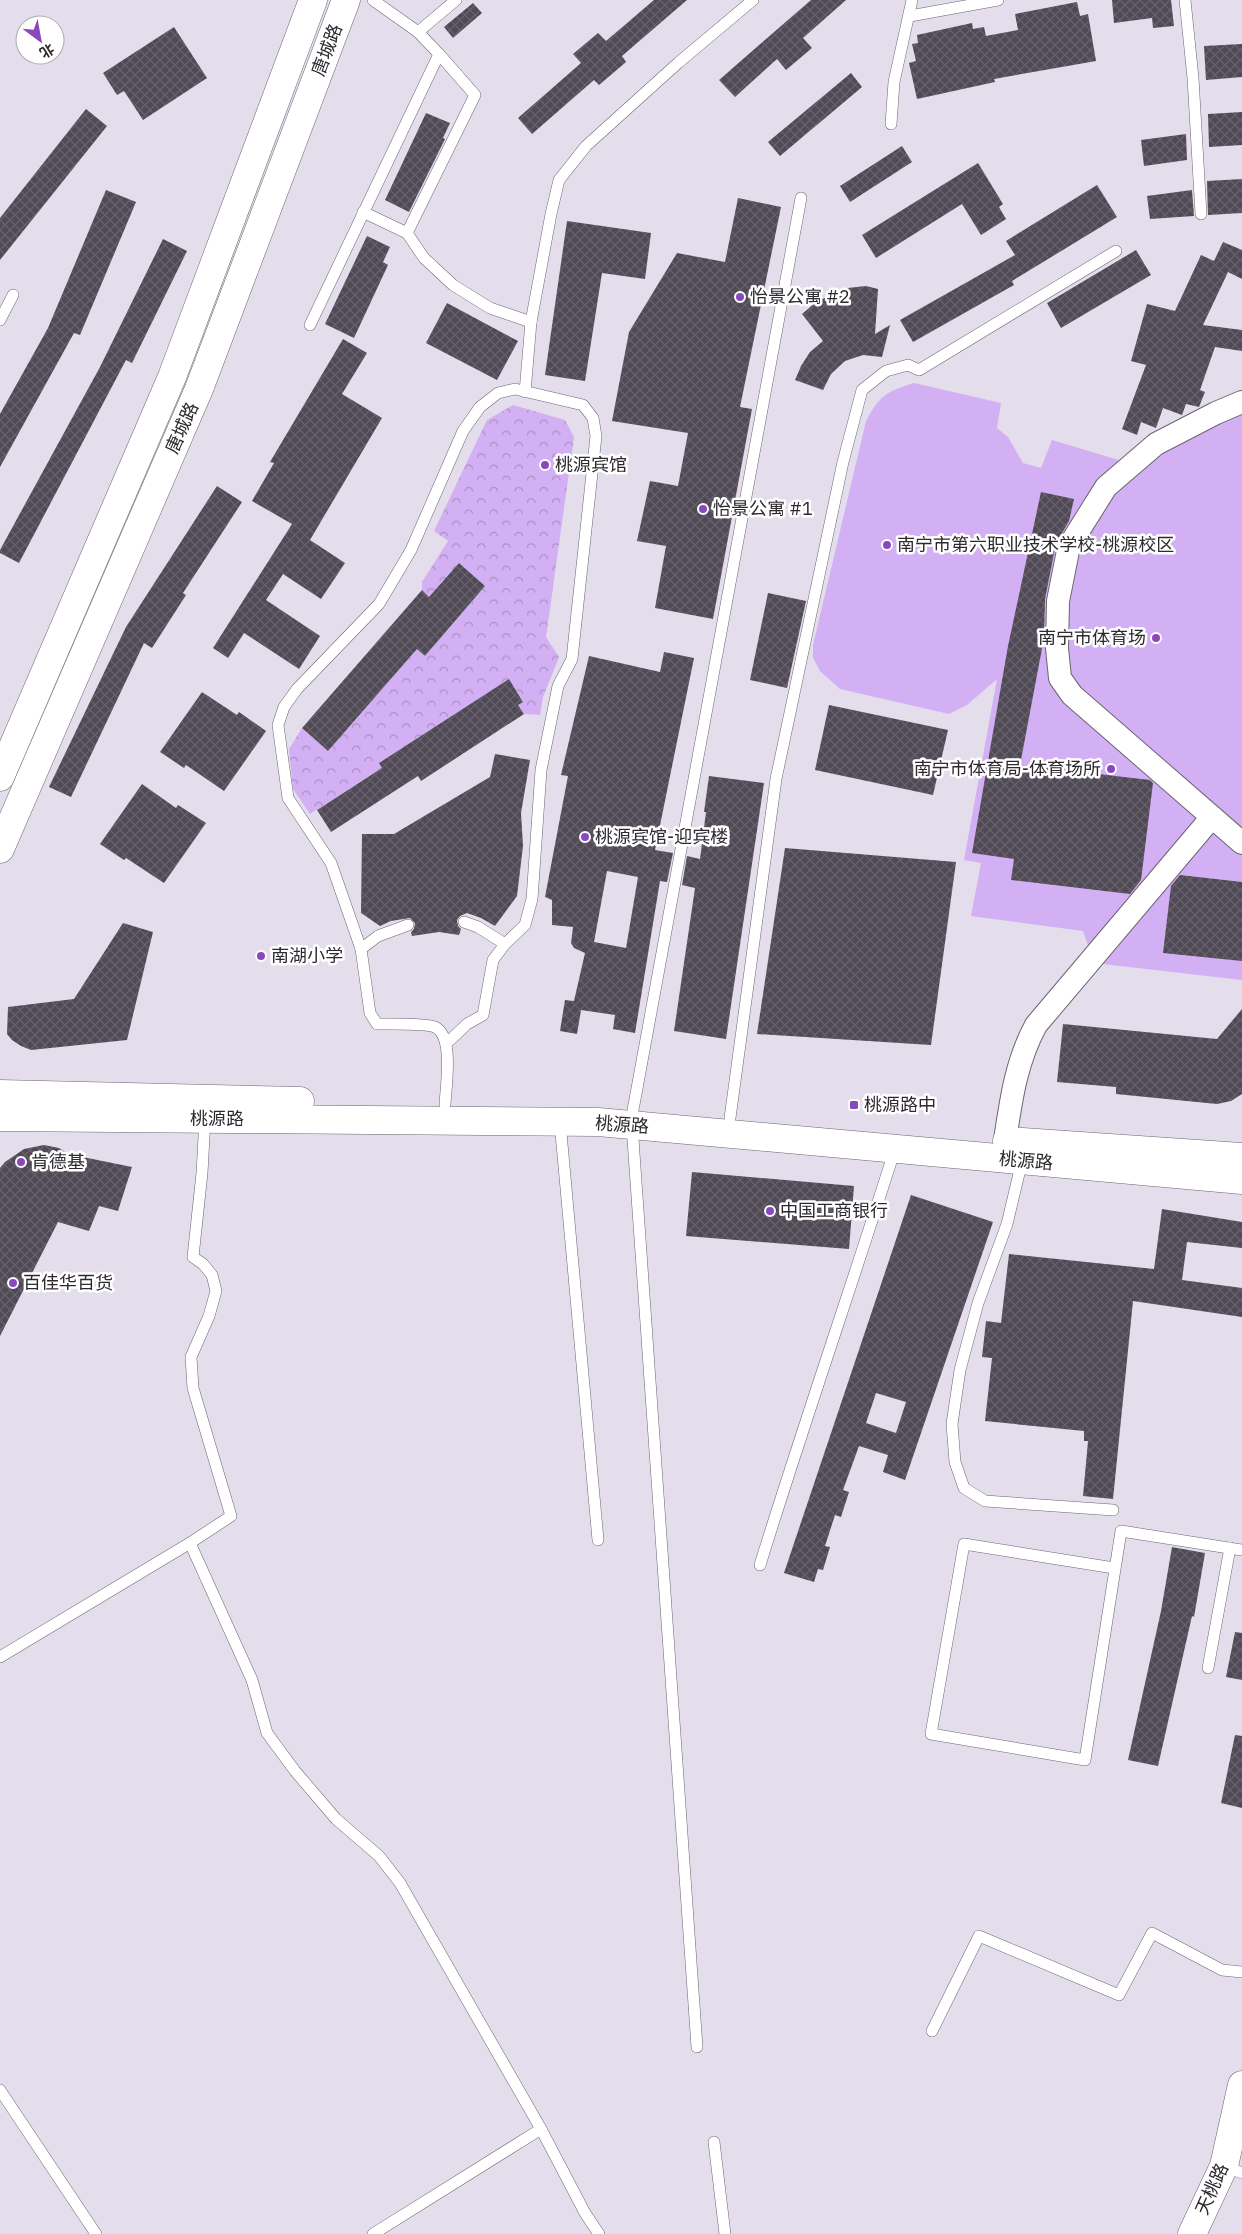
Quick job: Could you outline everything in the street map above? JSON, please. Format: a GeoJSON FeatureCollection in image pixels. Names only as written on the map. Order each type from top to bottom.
{"type":"FeatureCollection","features":[{"type":"Feature","properties":{"kind":"main road","name":"唐城路"},"geometry":{"type":"LineString","coordinates":[[0,777],[172,377],[313,0]]}},
{"type":"Feature","properties":{"kind":"main road","name":"唐城路"},"geometry":{"type":"LineString","coordinates":[[0,849],[199,389],[346,0]]}},
{"type":"Feature","properties":{"kind":"main road","name":"桃源路"},"geometry":{"type":"LineString","coordinates":[[0,1094],[599,1107],[632,1118],[895,1149],[1013,1150],[1242,1157]]}},
{"type":"Feature","properties":{"kind":"main road","name":"桃源路"},"geometry":{"type":"LineString","coordinates":[[0,1117],[560,1122],[632,1118],[730,1118],[1013,1150],[1242,1180]]}},
{"type":"Feature","properties":{"kind":"main road","name":"天桃路"},"geometry":{"type":"LineString","coordinates":[[1192,2234],[1233,2170],[1242,2085]]}},
{"type":"Feature","properties":{"kind":"street"},"geometry":{"type":"LineString","coordinates":[[1242,402],[1216,413],[1156,444],[1106,487],[1070,546],[1058,601],[1057,648],[1060,678],[1072,695],[1242,844]]}},
{"type":"Feature","properties":{"kind":"street"},"geometry":{"type":"LineString","coordinates":[[1013,1150],[1015,1078],[1024,1047],[1036,1026],[1212,817]]}},
{"type":"Feature","properties":{"kind":"lane"},"geometry":{"type":"LineString","coordinates":[[372,0],[418,32],[476,96],[407,233]]}},
{"type":"Feature","properties":{"kind":"lane"},"geometry":{"type":"LineString","coordinates":[[418,32],[456,0]]}},
{"type":"Feature","properties":{"kind":"lane"},"geometry":{"type":"LineString","coordinates":[[525,392],[531,322],[559,180],[586,146],[678,63],[754,0]]}},
{"type":"Feature","properties":{"kind":"lane"},"geometry":{"type":"LineString","coordinates":[[891,124],[894,82],[912,0]]}},
{"type":"Feature","properties":{"kind":"lane"},"geometry":{"type":"LineString","coordinates":[[910,16],[998,0]]}},
{"type":"Feature","properties":{"kind":"lane"},"geometry":{"type":"LineString","coordinates":[[1185,0],[1193,78],[1201,214]]}},
{"type":"Feature","properties":{"kind":"lane"},"geometry":{"type":"LineString","coordinates":[[310,325],[439,54]]}},
{"type":"Feature","properties":{"kind":"lane"},"geometry":{"type":"LineString","coordinates":[[697,2047],[632,1118],[801,198]]}},
{"type":"Feature","properties":{"kind":"lane"},"geometry":{"type":"LineString","coordinates":[[364,212],[407,233],[424,258],[453,285],[490,308],[531,322]]}},
{"type":"Feature","properties":{"kind":"lane"},"geometry":{"type":"LineString","coordinates":[[730,1118],[776,779],[843,462],[862,390],[886,371],[908,365],[918,370],[1116,251]]}},
{"type":"Feature","properties":{"kind":"lane"},"geometry":{"type":"LineString","coordinates":[[0,320],[13,295]]}},
{"type":"Feature","properties":{"kind":"lane"},"geometry":{"type":"LineString","coordinates":[[445,1104],[447,1042],[441,1031],[434,1026],[377,1024],[373,1020],[370,1013],[361,949],[331,863],[288,798],[278,725],[284,707],[297,689],[379,604],[411,550],[463,431],[480,407],[498,393],[515,389],[583,405],[593,418],[596,436],[572,659],[558,686],[541,770],[532,899],[525,925],[505,944],[494,960],[483,1015],[467,1024],[447,1042]]}},
{"type":"Feature","properties":{"kind":"lane"},"geometry":{"type":"LineString","coordinates":[[464,922],[478,927],[505,944]]}},
{"type":"Feature","properties":{"kind":"lane"},"geometry":{"type":"LineString","coordinates":[[361,949],[378,936],[408,925]]}},
{"type":"Feature","properties":{"kind":"lane"},"geometry":{"type":"LineString","coordinates":[[0,1657],[190,1543],[231,1516],[193,1388],[191,1357],[209,1316],[216,1291],[212,1275],[203,1264],[193,1258],[202,1173],[205,1119]]}},
{"type":"Feature","properties":{"kind":"lane"},"geometry":{"type":"LineString","coordinates":[[560,1122],[598,1540]]}},
{"type":"Feature","properties":{"kind":"lane"},"geometry":{"type":"LineString","coordinates":[[760,1565],[793,1456],[852,1286],[895,1149]]}},
{"type":"Feature","properties":{"kind":"lane"},"geometry":{"type":"LineString","coordinates":[[1013,1150],[1007,1224],[978,1304],[960,1370],[952,1424],[955,1462],[964,1488],[985,1501],[1113,1510]]}},
{"type":"Feature","properties":{"kind":"lane"},"geometry":{"type":"LineString","coordinates":[[1114,1568],[964,1544],[931,1734],[1085,1760],[1121,1531],[1242,1550]]}},
{"type":"Feature","properties":{"kind":"lane"},"geometry":{"type":"LineString","coordinates":[[190,1543],[252,1680],[267,1733],[295,1771],[336,1820],[379,1856],[400,1883],[541,2129],[585,2213],[599,2234]]}},
{"type":"Feature","properties":{"kind":"lane"},"geometry":{"type":"LineString","coordinates":[[1208,1668],[1230,1548]]}},
{"type":"Feature","properties":{"kind":"lane"},"geometry":{"type":"LineString","coordinates":[[932,2031],[979,1936],[1119,1995],[1152,1933],[1222,1970],[1242,1972]]}},
{"type":"Feature","properties":{"kind":"lane"},"geometry":{"type":"LineString","coordinates":[[0,2090],[96,2234]]}},
{"type":"Feature","properties":{"kind":"lane"},"geometry":{"type":"LineString","coordinates":[[373,2234],[541,2129]]}},
{"type":"Feature","properties":{"kind":"lane"},"geometry":{"type":"LineString","coordinates":[[714,2142],[725,2234]]}},
{"type":"Feature","properties":{"kind":"green space","name":"南宁市体育局-体育场所"},"geometry":{"type":"Polygon","coordinates":[[[914,383],[1001,403],[997,428],[1008,437],[1023,463],[1041,468],[1052,440],[1122,461],[1242,391],[1242,980],[1094,963],[1083,931],[971,916],[981,863],[964,860],[997,679],[967,705],[949,714],[840,689],[820,671],[813,658],[813,645],[866,421],[875,405],[890,392],[914,383]]]}},
{"type":"Feature","properties":{"kind":"green space"},"geometry":{"type":"Polygon","coordinates":[[[513,405],[565,420],[574,437],[546,637],[559,657],[543,697],[540,715],[524,714],[518,705],[523,701],[509,679],[379,763],[382,768],[310,814],[293,789],[289,749],[302,728],[328,751],[417,649],[425,656],[485,586],[459,563],[429,597],[422,590],[422,582],[448,541],[434,531],[487,420],[513,405]]]}},
{"type":"Feature","properties":{"kind":"building"},"geometry":{"type":"Polygon","coordinates":[[[654,0],[687,0],[622,56],[626,62],[599,85],[594,80],[532,134],[518,118],[581,63],[573,54],[598,33],[606,41],[654,0]]]}},
{"type":"Feature","properties":{"kind":"building"},"geometry":{"type":"Polygon","coordinates":[[[811,0],[846,0],[803,38],[812,48],[786,70],[777,59],[735,97],[719,80],[811,0]]]}},
{"type":"Feature","properties":{"kind":"building"},"geometry":{"type":"Polygon","coordinates":[[[1112,0],[1171,0],[1174,26],[1153,28],[1152,18],[1114,23],[1112,0]]]}},
{"type":"Feature","properties":{"kind":"building"},"geometry":{"type":"Polygon","coordinates":[[[1077,2],[1080,16],[1088,14],[1096,61],[994,79],[995,82],[917,99],[909,63],[916,61],[912,44],[918,43],[917,35],[972,23],[973,29],[984,27],[986,36],[1018,30],[1015,14],[1077,2]]]}},
{"type":"Feature","properties":{"kind":"building"},"geometry":{"type":"Polygon","coordinates":[[[473,3],[482,13],[453,38],[444,27],[473,3]]]}},
{"type":"Feature","properties":{"kind":"building"},"geometry":{"type":"Polygon","coordinates":[[[174,27],[207,78],[143,120],[124,91],[117,95],[103,73],[174,27]]]}},
{"type":"Feature","properties":{"kind":"building"},"geometry":{"type":"Polygon","coordinates":[[[1242,44],[1242,77],[1206,80],[1204,46],[1242,44]]]}},
{"type":"Feature","properties":{"kind":"building"},"geometry":{"type":"Polygon","coordinates":[[[851,73],[862,87],[780,156],[768,142],[851,73]]]}},
{"type":"Feature","properties":{"kind":"building"},"geometry":{"type":"Polygon","coordinates":[[[86,109],[107,126],[0,260],[0,218],[86,109]]]}},
{"type":"Feature","properties":{"kind":"building"},"geometry":{"type":"Polygon","coordinates":[[[1242,112],[1242,145],[1209,147],[1208,114],[1242,112]]]}},
{"type":"Feature","properties":{"kind":"building"},"geometry":{"type":"Polygon","coordinates":[[[426,113],[450,123],[443,138],[445,139],[409,212],[385,200],[426,113]]]}},
{"type":"Feature","properties":{"kind":"building"},"geometry":{"type":"Polygon","coordinates":[[[1186,134],[1187,160],[1144,166],[1141,140],[1186,134]]]}},
{"type":"Feature","properties":{"kind":"building"},"geometry":{"type":"Polygon","coordinates":[[[902,146],[912,162],[850,202],[840,186],[902,146]]]}},
{"type":"Feature","properties":{"kind":"building"},"geometry":{"type":"Polygon","coordinates":[[[978,163],[1003,204],[999,207],[1006,219],[981,235],[962,204],[876,258],[862,235],[978,163]]]}},
{"type":"Feature","properties":{"kind":"building"},"geometry":{"type":"Polygon","coordinates":[[[1242,179],[1242,213],[1208,215],[1207,181],[1242,179]]]}},
{"type":"Feature","properties":{"kind":"building"},"geometry":{"type":"Polygon","coordinates":[[[1097,185],[1117,217],[1012,281],[1014,285],[913,342],[900,320],[1015,255],[1006,241],[1097,185]]]}},
{"type":"Feature","properties":{"kind":"building"},"geometry":{"type":"Polygon","coordinates":[[[106,190],[136,202],[80,335],[74,333],[0,467],[0,414],[48,328],[106,190]]]}},
{"type":"Feature","properties":{"kind":"building"},"geometry":{"type":"Polygon","coordinates":[[[1192,190],[1194,216],[1150,219],[1147,196],[1192,190]]]}},
{"type":"Feature","properties":{"kind":"building"},"geometry":{"type":"Polygon","coordinates":[[[738,198],[781,207],[740,407],[752,409],[713,619],[655,608],[666,546],[637,541],[650,481],[678,486],[688,433],[612,421],[629,332],[677,253],[725,262],[738,198]]]}},
{"type":"Feature","properties":{"kind":"building"},"geometry":{"type":"Polygon","coordinates":[[[567,221],[651,233],[645,279],[602,273],[585,381],[545,375],[567,221]]]}},
{"type":"Feature","properties":{"kind":"building"},"geometry":{"type":"Polygon","coordinates":[[[367,236],[390,247],[383,262],[388,265],[354,338],[325,324],[367,236]]]}},
{"type":"Feature","properties":{"kind":"building"},"geometry":{"type":"Polygon","coordinates":[[[163,239],[187,251],[132,363],[126,360],[19,563],[0,553],[0,550],[100,367],[163,239]]]}},
{"type":"Feature","properties":{"kind":"building"},"geometry":{"type":"Polygon","coordinates":[[[1223,242],[1242,250],[1242,279],[1228,272],[1203,325],[1242,330],[1242,351],[1215,347],[1200,390],[1205,392],[1199,407],[1186,404],[1182,415],[1163,408],[1156,428],[1141,422],[1137,435],[1122,429],[1146,365],[1131,361],[1147,304],[1175,311],[1201,255],[1214,261],[1223,242]]]}},
{"type":"Feature","properties":{"kind":"building"},"geometry":{"type":"Polygon","coordinates":[[[1136,250],[1151,275],[1061,328],[1047,303],[1136,250]]]}},
{"type":"Feature","properties":{"kind":"building"},"geometry":{"type":"Polygon","coordinates":[[[866,286],[878,289],[875,334],[890,325],[882,357],[863,355],[845,361],[831,374],[823,390],[795,380],[810,352],[823,341],[802,314],[815,303],[834,293],[848,288],[866,286]]]}},
{"type":"Feature","properties":{"kind":"building"},"geometry":{"type":"Polygon","coordinates":[[[447,303],[518,341],[497,380],[426,343],[447,303]]]}},
{"type":"Feature","properties":{"kind":"building"},"geometry":{"type":"Polygon","coordinates":[[[343,339],[367,353],[342,394],[382,418],[310,540],[345,563],[321,599],[283,574],[266,600],[320,636],[299,669],[244,633],[228,658],[213,648],[292,524],[252,501],[274,463],[270,462],[343,339]]]}},
{"type":"Feature","properties":{"kind":"building"},"geometry":{"type":"Polygon","coordinates":[[[217,486],[242,502],[183,593],[186,595],[152,648],[144,643],[71,797],[49,787],[126,627],[217,486]]]}},
{"type":"Feature","properties":{"kind":"building"},"geometry":{"type":"Polygon","coordinates":[[[1041,492],[1074,499],[1069,521],[1056,543],[1045,599],[1044,638],[1020,765],[1150,780],[1153,783],[1141,880],[1130,894],[1011,880],[1014,859],[972,853],[1008,646],[1041,492]]]}},
{"type":"Feature","properties":{"kind":"building"},"geometry":{"type":"Polygon","coordinates":[[[459,563],[485,586],[425,656],[417,649],[328,751],[302,728],[422,590],[429,597],[459,563]]]}},
{"type":"Feature","properties":{"kind":"building"},"geometry":{"type":"Polygon","coordinates":[[[768,593],[806,601],[787,688],[750,680],[768,593]]]}},
{"type":"Feature","properties":{"kind":"building"},"geometry":{"type":"Polygon","coordinates":[[[664,652],[694,658],[655,850],[673,853],[667,882],[660,881],[635,1033],[613,1029],[615,1015],[581,1010],[577,1034],[560,1031],[565,1000],[574,1001],[585,953],[574,948],[571,943],[573,927],[552,925],[552,900],[545,897],[568,776],[561,775],[589,656],[660,672],[664,652]],[[607,871],[594,942],[626,948],[638,877],[607,871]]]}},
{"type":"Feature","properties":{"kind":"building"},"geometry":{"type":"Polygon","coordinates":[[[509,679],[523,702],[518,705],[524,714],[421,781],[418,776],[331,832],[317,810],[382,768],[379,763],[509,679]]]}},
{"type":"Feature","properties":{"kind":"building"},"geometry":{"type":"Polygon","coordinates":[[[202,692],[237,715],[239,712],[266,731],[224,791],[186,765],[184,768],[160,752],[202,692]]]}},
{"type":"Feature","properties":{"kind":"building"},"geometry":{"type":"Polygon","coordinates":[[[829,705],[948,730],[933,795],[815,770],[829,705]]]}},
{"type":"Feature","properties":{"kind":"building"},"geometry":{"type":"Polygon","coordinates":[[[495,754],[530,760],[521,813],[523,846],[517,896],[495,926],[467,913],[460,916],[457,920],[458,926],[461,929],[459,935],[439,932],[412,936],[411,932],[414,929],[415,923],[410,918],[391,921],[380,926],[361,913],[362,834],[394,834],[490,777],[495,754]]]}},
{"type":"Feature","properties":{"kind":"building"},"geometry":{"type":"Polygon","coordinates":[[[709,776],[764,783],[726,1039],[674,1031],[695,888],[682,885],[687,856],[700,859],[709,776]]]}},
{"type":"Feature","properties":{"kind":"building"},"geometry":{"type":"Polygon","coordinates":[[[142,784],[176,808],[178,805],[206,823],[164,883],[126,858],[124,860],[100,844],[142,784]]]}},
{"type":"Feature","properties":{"kind":"building"},"geometry":{"type":"Polygon","coordinates":[[[785,848],[956,862],[931,1045],[757,1034],[785,848]]]}},
{"type":"Feature","properties":{"kind":"building"},"geometry":{"type":"Polygon","coordinates":[[[1180,875],[1242,882],[1242,961],[1163,953],[1171,886],[1180,875]]]}},
{"type":"Feature","properties":{"kind":"building"},"geometry":{"type":"Polygon","coordinates":[[[123,923],[153,932],[127,1040],[31,1050],[12,1040],[7,1034],[8,1007],[74,999],[123,923]]]}},
{"type":"Feature","properties":{"kind":"building"},"geometry":{"type":"Polygon","coordinates":[[[1242,1009],[1242,1094],[1231,1101],[1217,1104],[1116,1094],[1116,1087],[1057,1082],[1063,1024],[1217,1039],[1242,1009]]]}},
{"type":"Feature","properties":{"kind":"building","name":"百佳华百货"},"geometry":{"type":"Polygon","coordinates":[[[44,1145],[59,1148],[68,1154],[132,1167],[118,1211],[99,1206],[89,1231],[58,1222],[0,1336],[0,1168],[5,1162],[24,1149],[44,1145]]]}},
{"type":"Feature","properties":{"kind":"building","name":"中国工商银行"},"geometry":{"type":"Polygon","coordinates":[[[692,1172],[854,1186],[849,1249],[686,1236],[692,1172]]]}},
{"type":"Feature","properties":{"kind":"building"},"geometry":{"type":"Polygon","coordinates":[[[911,1195],[993,1222],[905,1480],[883,1472],[888,1455],[859,1446],[843,1490],[849,1492],[841,1517],[835,1515],[825,1546],[830,1547],[823,1570],[818,1569],[814,1582],[784,1573],[911,1195]],[[876,1393],[866,1423],[896,1433],[906,1402],[876,1393]]]}},
{"type":"Feature","properties":{"kind":"building"},"geometry":{"type":"Polygon","coordinates":[[[1162,1209],[1242,1222],[1242,1248],[1187,1242],[1182,1280],[1242,1288],[1242,1317],[1133,1301],[1113,1499],[1083,1496],[1088,1441],[1084,1441],[1084,1431],[985,1421],[992,1358],[982,1357],[986,1321],[1001,1323],[1009,1254],[1154,1269],[1162,1209]]]}},
{"type":"Feature","properties":{"kind":"building"},"geometry":{"type":"Polygon","coordinates":[[[1172,1547],[1205,1553],[1194,1617],[1192,1616],[1158,1766],[1128,1760],[1161,1611],[1172,1547]]]}},
{"type":"Feature","properties":{"kind":"building"},"geometry":{"type":"Polygon","coordinates":[[[1235,1632],[1242,1633],[1242,1680],[1226,1677],[1235,1632]]]}},
{"type":"Feature","properties":{"kind":"building"},"geometry":{"type":"Polygon","coordinates":[[[1235,1735],[1242,1736],[1242,1808],[1221,1803],[1235,1735]]]}},
{"type":"Feature","properties":{"kind":"place","name":"怡景公寓 #2"},"geometry":{"type":"Point","coordinates":[740,297]}},
{"type":"Feature","properties":{"kind":"place","name":"桃源宾馆"},"geometry":{"type":"Point","coordinates":[545,465]}},
{"type":"Feature","properties":{"kind":"place","name":"怡景公寓 #1"},"geometry":{"type":"Point","coordinates":[703,509]}},
{"type":"Feature","properties":{"kind":"place","name":"南宁市第六职业技术学校-桃源校区"},"geometry":{"type":"Point","coordinates":[887,545]}},
{"type":"Feature","properties":{"kind":"place","name":"南宁市体育场"},"geometry":{"type":"Point","coordinates":[1156,638]}},
{"type":"Feature","properties":{"kind":"place","name":"南宁市体育局-体育场所"},"geometry":{"type":"Point","coordinates":[1111,769]}},
{"type":"Feature","properties":{"kind":"place","name":"桃源宾馆-迎宾楼"},"geometry":{"type":"Point","coordinates":[585,837]}},
{"type":"Feature","properties":{"kind":"place","name":"南湖小学"},"geometry":{"type":"Point","coordinates":[261,956]}},
{"type":"Feature","properties":{"kind":"place","name":"桃源路中"},"geometry":{"type":"Point","coordinates":[854,1105]}},
{"type":"Feature","properties":{"kind":"place","name":"肯德基"},"geometry":{"type":"Point","coordinates":[21,1162]}},
{"type":"Feature","properties":{"kind":"place","name":"中国工商银行"},"geometry":{"type":"Point","coordinates":[770,1211]}},
{"type":"Feature","properties":{"kind":"place","name":"百佳华百货"},"geometry":{"type":"Point","coordinates":[13,1283]}}]}
